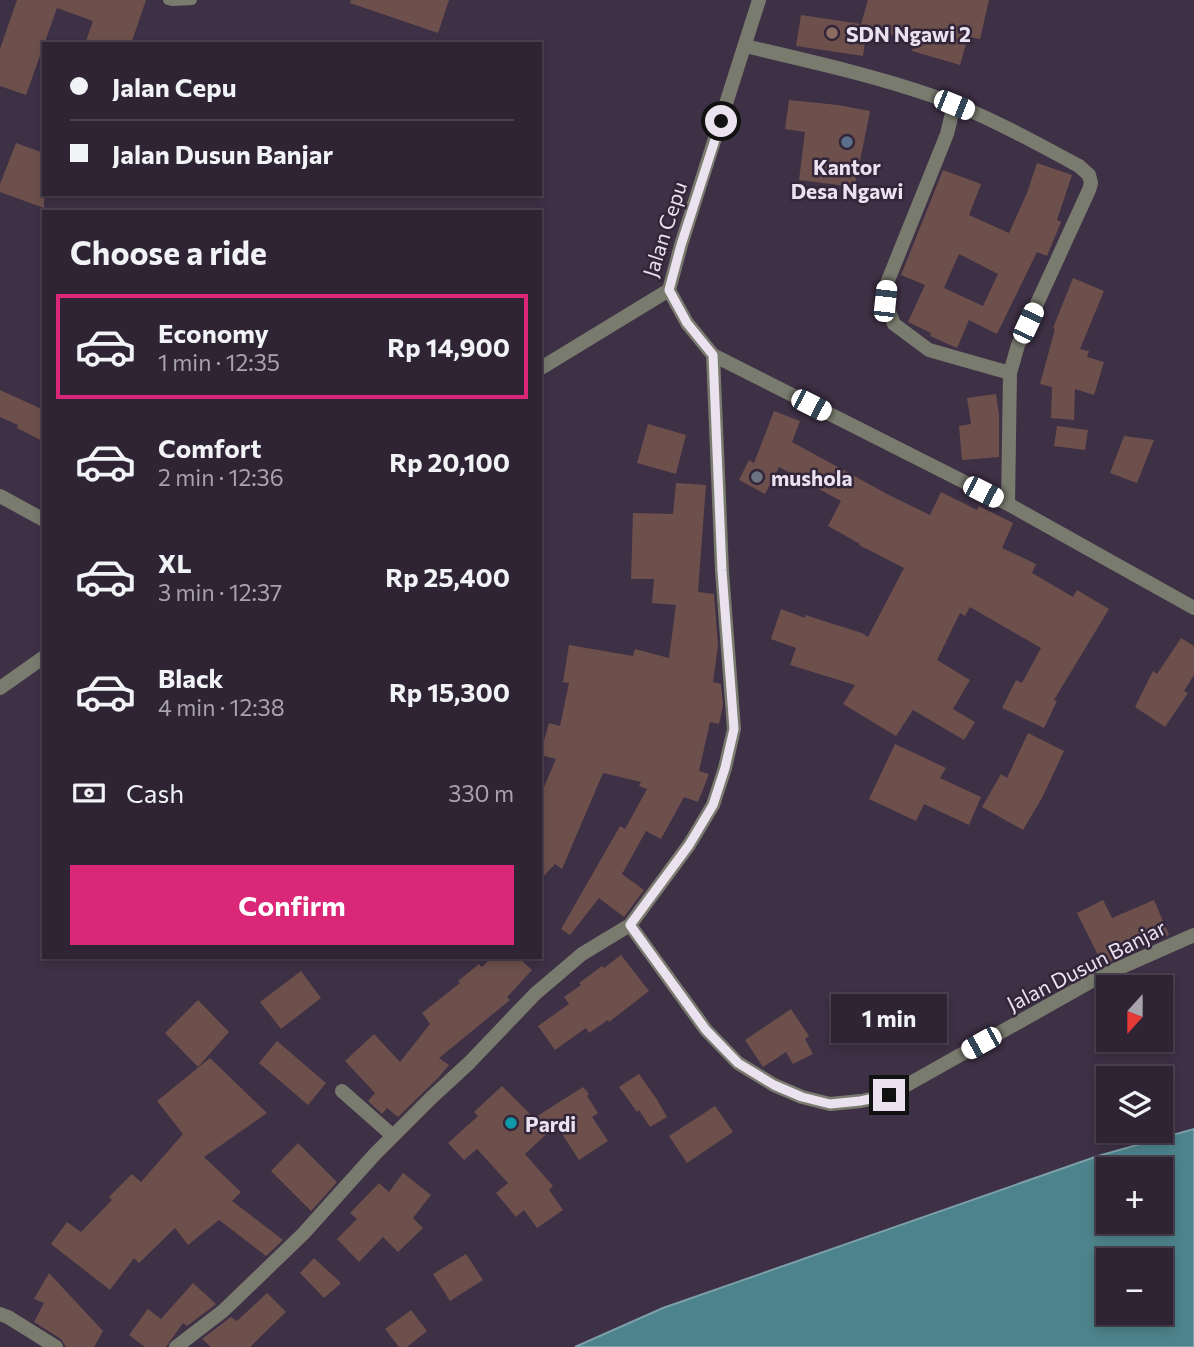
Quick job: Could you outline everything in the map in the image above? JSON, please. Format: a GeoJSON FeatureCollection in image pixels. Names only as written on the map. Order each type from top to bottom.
{"type":"FeatureCollection","features":[{"type":"Feature","properties":{"kind":"street","name":"Jalan Cepu"},"geometry":{"type":"LineString","coordinates":[[542,367],[669,290],[759,0]]}},
{"type":"Feature","properties":{"kind":"street"},"geometry":{"type":"LineString","coordinates":[[746,46],[865,74],[935,97],[1000,124],[1079,166],[1089,175],[1089,190],[1018,345],[1010,373],[1008,504]]}},
{"type":"Feature","properties":{"kind":"street"},"geometry":{"type":"LineString","coordinates":[[954,105],[947,134],[887,283],[885,301],[894,324],[929,349],[1010,373]]}},
{"type":"Feature","properties":{"kind":"street"},"geometry":{"type":"LineString","coordinates":[[669,290],[687,323],[713,355],[1008,504],[1194,608]]}},
{"type":"Feature","properties":{"kind":"street"},"geometry":{"type":"LineString","coordinates":[[176,1347],[223,1311],[303,1234],[375,1154],[469,1063],[535,994],[582,954],[630,925],[689,845],[713,805],[734,729],[722,571],[713,355]]}},
{"type":"Feature","properties":{"kind":"street"},"geometry":{"type":"LineString","coordinates":[[0,496],[42,519]]}},
{"type":"Feature","properties":{"kind":"street"},"geometry":{"type":"LineString","coordinates":[[0,688],[42,658]]}},
{"type":"Feature","properties":{"kind":"street","name":"Jalan Dusun Banjar"},"geometry":{"type":"LineString","coordinates":[[630,925],[706,1030],[738,1063],[774,1085],[802,1097],[830,1104],[889,1095],[1100,977],[1194,935]]}},
{"type":"Feature","properties":{"kind":"street"},"geometry":{"type":"LineString","coordinates":[[342,1091],[393,1136]]}},
{"type":"Feature","properties":{"kind":"street"},"geometry":{"type":"LineString","coordinates":[[0,1314],[56,1347]]}},
{"type":"Feature","properties":{"kind":"lane"},"geometry":{"type":"LineString","coordinates":[[168,0],[192,0]]}},
{"type":"Feature","properties":{"kind":"shaded area"},"geometry":{"type":"Polygon","coordinates":[[[1194,1129],[1194,1347],[575,1347],[663,1308],[1098,1156],[1144,1143],[1173,1143],[1173,1135],[1194,1129]]]}},
{"type":"Feature","properties":{"kind":"building"},"geometry":{"type":"Polygon","coordinates":[[[17,0],[146,0],[132,42],[86,42],[93,21],[57,8],[45,42],[42,42],[42,50],[26,95],[0,86],[0,49],[17,0]]]}},
{"type":"Feature","properties":{"kind":"building"},"geometry":{"type":"Polygon","coordinates":[[[351,0],[449,0],[438,33],[350,3],[351,0]]]}},
{"type":"Feature","properties":{"kind":"building"},"geometry":{"type":"Polygon","coordinates":[[[868,0],[989,0],[980,39],[968,37],[960,65],[912,51],[915,42],[867,27],[863,56],[796,46],[801,15],[861,24],[868,0]]]}},
{"type":"Feature","properties":{"kind":"building","name":"Kantor Desa Ngawi"},"geometry":{"type":"Polygon","coordinates":[[[789,100],[870,111],[860,161],[858,160],[855,187],[799,180],[805,132],[785,129],[789,100]]]}},
{"type":"Feature","properties":{"kind":"building"},"geometry":{"type":"Polygon","coordinates":[[[16,143],[42,152],[44,208],[0,192],[0,184],[16,143]]]}},
{"type":"Feature","properties":{"kind":"building"},"geometry":{"type":"Polygon","coordinates":[[[1037,163],[1072,175],[1057,220],[1061,222],[1047,256],[1037,252],[997,334],[969,320],[957,348],[908,322],[925,285],[901,275],[943,170],[981,184],[969,215],[1009,233],[1037,163]],[[959,254],[944,288],[983,306],[998,274],[959,254]]]}},
{"type":"Feature","properties":{"kind":"building"},"geometry":{"type":"Polygon","coordinates":[[[1073,278],[1104,291],[1080,349],[1089,351],[1087,357],[1104,362],[1094,395],[1075,389],[1074,420],[1051,418],[1052,387],[1040,384],[1055,329],[1053,328],[1073,278]]]}},
{"type":"Feature","properties":{"kind":"building"},"geometry":{"type":"Polygon","coordinates":[[[0,390],[42,409],[42,441],[17,428],[18,425],[0,417],[0,390]]]}},
{"type":"Feature","properties":{"kind":"building"},"geometry":{"type":"Polygon","coordinates":[[[996,394],[999,457],[962,460],[959,426],[971,424],[967,398],[996,394]]]}},
{"type":"Feature","properties":{"kind":"building"},"geometry":{"type":"Polygon","coordinates":[[[774,411],[800,421],[792,442],[930,515],[941,492],[977,510],[979,506],[1013,523],[1002,548],[1036,564],[1032,573],[1073,597],[1077,590],[1109,609],[1054,700],[1057,701],[1044,728],[1002,708],[1016,680],[1022,683],[1041,648],[970,607],[965,616],[960,613],[937,660],[970,680],[953,709],[975,722],[964,740],[913,710],[896,736],[843,704],[855,685],[790,665],[796,648],[771,639],[781,609],[868,637],[904,568],[828,526],[841,501],[779,467],[765,494],[739,480],[749,460],[754,463],[774,411]]]}},
{"type":"Feature","properties":{"kind":"building"},"geometry":{"type":"Polygon","coordinates":[[[648,424],[686,435],[676,474],[637,463],[648,424]]]}},
{"type":"Feature","properties":{"kind":"building"},"geometry":{"type":"Polygon","coordinates":[[[1057,426],[1088,430],[1085,450],[1054,446],[1057,426]]]}},
{"type":"Feature","properties":{"kind":"building"},"geometry":{"type":"Polygon","coordinates":[[[1124,436],[1154,440],[1137,483],[1110,473],[1124,436]]]}},
{"type":"Feature","properties":{"kind":"building"},"geometry":{"type":"Polygon","coordinates":[[[676,483],[706,485],[698,592],[714,594],[718,646],[713,682],[721,684],[723,705],[719,724],[710,722],[699,771],[709,774],[698,802],[684,797],[661,839],[646,831],[622,874],[644,890],[624,917],[599,898],[570,935],[561,929],[620,826],[625,829],[647,789],[639,786],[641,782],[603,773],[562,869],[555,864],[542,878],[542,792],[556,759],[542,755],[542,748],[549,723],[560,726],[569,683],[563,682],[569,645],[633,656],[635,649],[669,658],[676,605],[652,603],[654,579],[631,579],[633,513],[673,514],[676,483]]]}},
{"type":"Feature","properties":{"kind":"building"},"geometry":{"type":"Polygon","coordinates":[[[1181,638],[1194,646],[1194,675],[1184,691],[1188,693],[1165,727],[1135,707],[1153,671],[1157,674],[1181,638]]]}},
{"type":"Feature","properties":{"kind":"building"},"geometry":{"type":"Polygon","coordinates":[[[1028,733],[1064,751],[1042,798],[1023,830],[982,807],[1001,774],[1007,778],[1028,733]]]}},
{"type":"Feature","properties":{"kind":"building"},"geometry":{"type":"Polygon","coordinates":[[[895,744],[946,768],[940,778],[981,797],[969,825],[924,804],[916,821],[869,799],[895,744]]]}},
{"type":"Feature","properties":{"kind":"building"},"geometry":{"type":"Polygon","coordinates":[[[1103,900],[1112,918],[1154,900],[1169,935],[1103,965],[1077,913],[1103,900]]]}},
{"type":"Feature","properties":{"kind":"building"},"geometry":{"type":"Polygon","coordinates":[[[621,955],[649,991],[609,1022],[608,1020],[589,1033],[586,1028],[555,1050],[538,1026],[569,1004],[564,997],[581,985],[579,983],[621,955]]]}},
{"type":"Feature","properties":{"kind":"building"},"geometry":{"type":"Polygon","coordinates":[[[490,959],[520,959],[532,970],[507,997],[510,1000],[439,1058],[449,1065],[398,1117],[387,1108],[382,1114],[368,1101],[375,1093],[345,1061],[374,1034],[400,1062],[430,1024],[422,1013],[479,964],[482,967],[490,959]]]}},
{"type":"Feature","properties":{"kind":"building"},"geometry":{"type":"Polygon","coordinates":[[[301,971],[321,998],[281,1029],[260,1002],[301,971]]]}},
{"type":"Feature","properties":{"kind":"building"},"geometry":{"type":"Polygon","coordinates":[[[198,1000],[229,1032],[198,1067],[165,1033],[198,1000]]]}},
{"type":"Feature","properties":{"kind":"building"},"geometry":{"type":"Polygon","coordinates":[[[791,1009],[809,1036],[805,1039],[813,1054],[793,1064],[786,1052],[763,1067],[745,1040],[791,1009]]]}},
{"type":"Feature","properties":{"kind":"building"},"geometry":{"type":"Polygon","coordinates":[[[277,1041],[326,1083],[308,1105],[259,1063],[277,1041]]]}},
{"type":"Feature","properties":{"kind":"building"},"geometry":{"type":"Polygon","coordinates":[[[210,1058],[267,1113],[204,1157],[241,1192],[232,1201],[283,1240],[266,1256],[219,1220],[188,1245],[175,1228],[139,1263],[134,1258],[110,1290],[51,1244],[67,1222],[81,1232],[112,1200],[109,1197],[132,1174],[141,1182],[183,1134],[157,1101],[210,1058]]]}},
{"type":"Feature","properties":{"kind":"building"},"geometry":{"type":"Polygon","coordinates":[[[639,1074],[667,1117],[650,1127],[619,1087],[639,1074]]]}},
{"type":"Feature","properties":{"kind":"building"},"geometry":{"type":"Polygon","coordinates":[[[502,1086],[534,1118],[583,1087],[598,1113],[592,1117],[608,1141],[579,1160],[556,1125],[525,1154],[553,1186],[549,1190],[563,1210],[537,1228],[524,1210],[516,1217],[496,1193],[508,1183],[477,1149],[464,1160],[448,1143],[478,1116],[474,1112],[502,1086]]]}},
{"type":"Feature","properties":{"kind":"building"},"geometry":{"type":"Polygon","coordinates":[[[715,1106],[733,1132],[687,1163],[669,1136],[715,1106]]]}},
{"type":"Feature","properties":{"kind":"building"},"geometry":{"type":"Polygon","coordinates":[[[298,1143],[337,1182],[311,1211],[271,1171],[298,1143]]]}},
{"type":"Feature","properties":{"kind":"building"},"geometry":{"type":"Polygon","coordinates":[[[403,1173],[431,1195],[413,1218],[423,1228],[398,1252],[383,1237],[359,1262],[337,1239],[357,1219],[350,1213],[379,1183],[389,1192],[403,1173]]]}},
{"type":"Feature","properties":{"kind":"building"},"geometry":{"type":"Polygon","coordinates":[[[466,1254],[483,1280],[450,1301],[433,1274],[466,1254]]]}},
{"type":"Feature","properties":{"kind":"building"},"geometry":{"type":"Polygon","coordinates":[[[314,1258],[340,1282],[324,1298],[300,1273],[314,1258]]]}},
{"type":"Feature","properties":{"kind":"building"},"geometry":{"type":"Polygon","coordinates":[[[49,1273],[103,1331],[94,1347],[66,1347],[61,1339],[34,1322],[44,1303],[34,1299],[49,1273]]]}},
{"type":"Feature","properties":{"kind":"building"},"geometry":{"type":"Polygon","coordinates":[[[193,1283],[216,1304],[187,1326],[183,1323],[166,1347],[145,1347],[129,1335],[148,1309],[161,1319],[193,1283]]]}},
{"type":"Feature","properties":{"kind":"building"},"geometry":{"type":"Polygon","coordinates":[[[267,1293],[286,1312],[250,1347],[211,1347],[202,1339],[231,1317],[237,1321],[267,1293]]]}},
{"type":"Feature","properties":{"kind":"building"},"geometry":{"type":"Polygon","coordinates":[[[411,1310],[427,1331],[407,1347],[399,1347],[385,1329],[411,1310]]]}},
{"type":"Feature","properties":{"kind":"place","name":"SDN Ngawi 2"},"geometry":{"type":"Point","coordinates":[832,33]}},
{"type":"Feature","properties":{"kind":"place","name":"Kantor Desa Ngawi"},"geometry":{"type":"Point","coordinates":[847,142]}},
{"type":"Feature","properties":{"kind":"place","name":"mushola"},"geometry":{"type":"Point","coordinates":[757,477]}},
{"type":"Feature","properties":{"kind":"place","name":"Pardi"},"geometry":{"type":"Point","coordinates":[511,1123]}},
{"type":"Feature","properties":{"kind":"route"},"geometry":{"type":"LineString","coordinates":[[721,121],[669,290],[687,323],[713,355],[722,571],[734,729],[713,805],[689,845],[630,925],[706,1030],[738,1063],[774,1085],[802,1097],[830,1104],[889,1095]]}}]}
